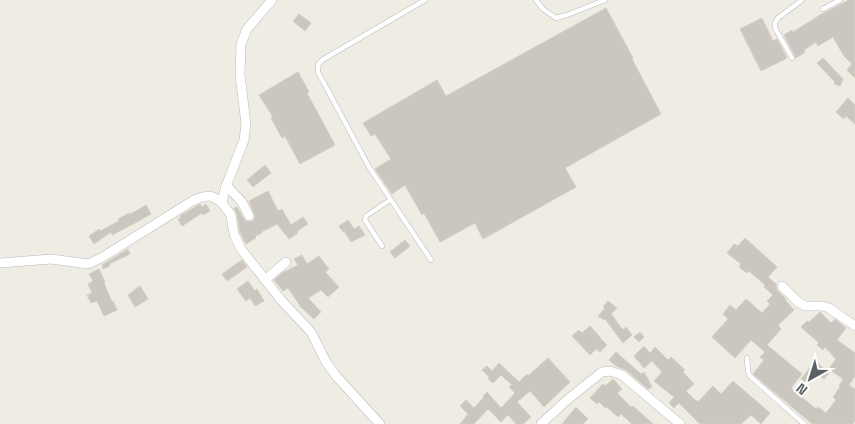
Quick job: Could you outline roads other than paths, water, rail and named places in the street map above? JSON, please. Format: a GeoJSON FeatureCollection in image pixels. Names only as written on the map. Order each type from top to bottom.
{"type":"FeatureCollection","features":[{"type":"Feature","properties":{"kind":"street"},"geometry":{"type":"LineString","coordinates":[[222,203],[226,185],[244,140],[246,124],[240,76],[241,44],[247,29],[272,0]]}},
{"type":"Feature","properties":{"kind":"street"},"geometry":{"type":"LineString","coordinates":[[226,185],[242,202],[249,216]]}},
{"type":"Feature","properties":{"kind":"street"},"geometry":{"type":"LineString","coordinates":[[0,263],[51,260],[88,264],[194,200],[208,195],[214,197],[222,203],[231,216],[234,234],[241,249],[281,300],[311,332],[336,377],[380,424]]}},
{"type":"Feature","properties":{"kind":"street"},"geometry":{"type":"LineString","coordinates":[[265,280],[286,262]]}},
{"type":"Feature","properties":{"kind":"street"},"geometry":{"type":"LineString","coordinates":[[782,286],[798,302],[805,306],[829,308],[855,326]]}},
{"type":"Feature","properties":{"kind":"street"},"geometry":{"type":"LineString","coordinates":[[541,424],[602,372],[610,371],[622,375],[680,424]]}},
{"type":"Feature","properties":{"kind":"lane"},"geometry":{"type":"LineString","coordinates":[[425,0],[322,60],[318,65],[318,72],[370,167],[431,260]]}},
{"type":"Feature","properties":{"kind":"lane"},"geometry":{"type":"LineString","coordinates":[[536,0],[543,9],[556,18],[604,0]]}},
{"type":"Feature","properties":{"kind":"lane"},"geometry":{"type":"LineString","coordinates":[[792,58],[775,28],[775,23],[778,18],[802,0]]}},
{"type":"Feature","properties":{"kind":"lane"},"geometry":{"type":"LineString","coordinates":[[823,9],[840,0]]}},
{"type":"Feature","properties":{"kind":"lane"},"geometry":{"type":"LineString","coordinates":[[382,246],[365,220],[366,216],[390,200]]}},
{"type":"Feature","properties":{"kind":"lane"},"geometry":{"type":"LineString","coordinates":[[747,358],[750,376],[804,424]]}}]}
